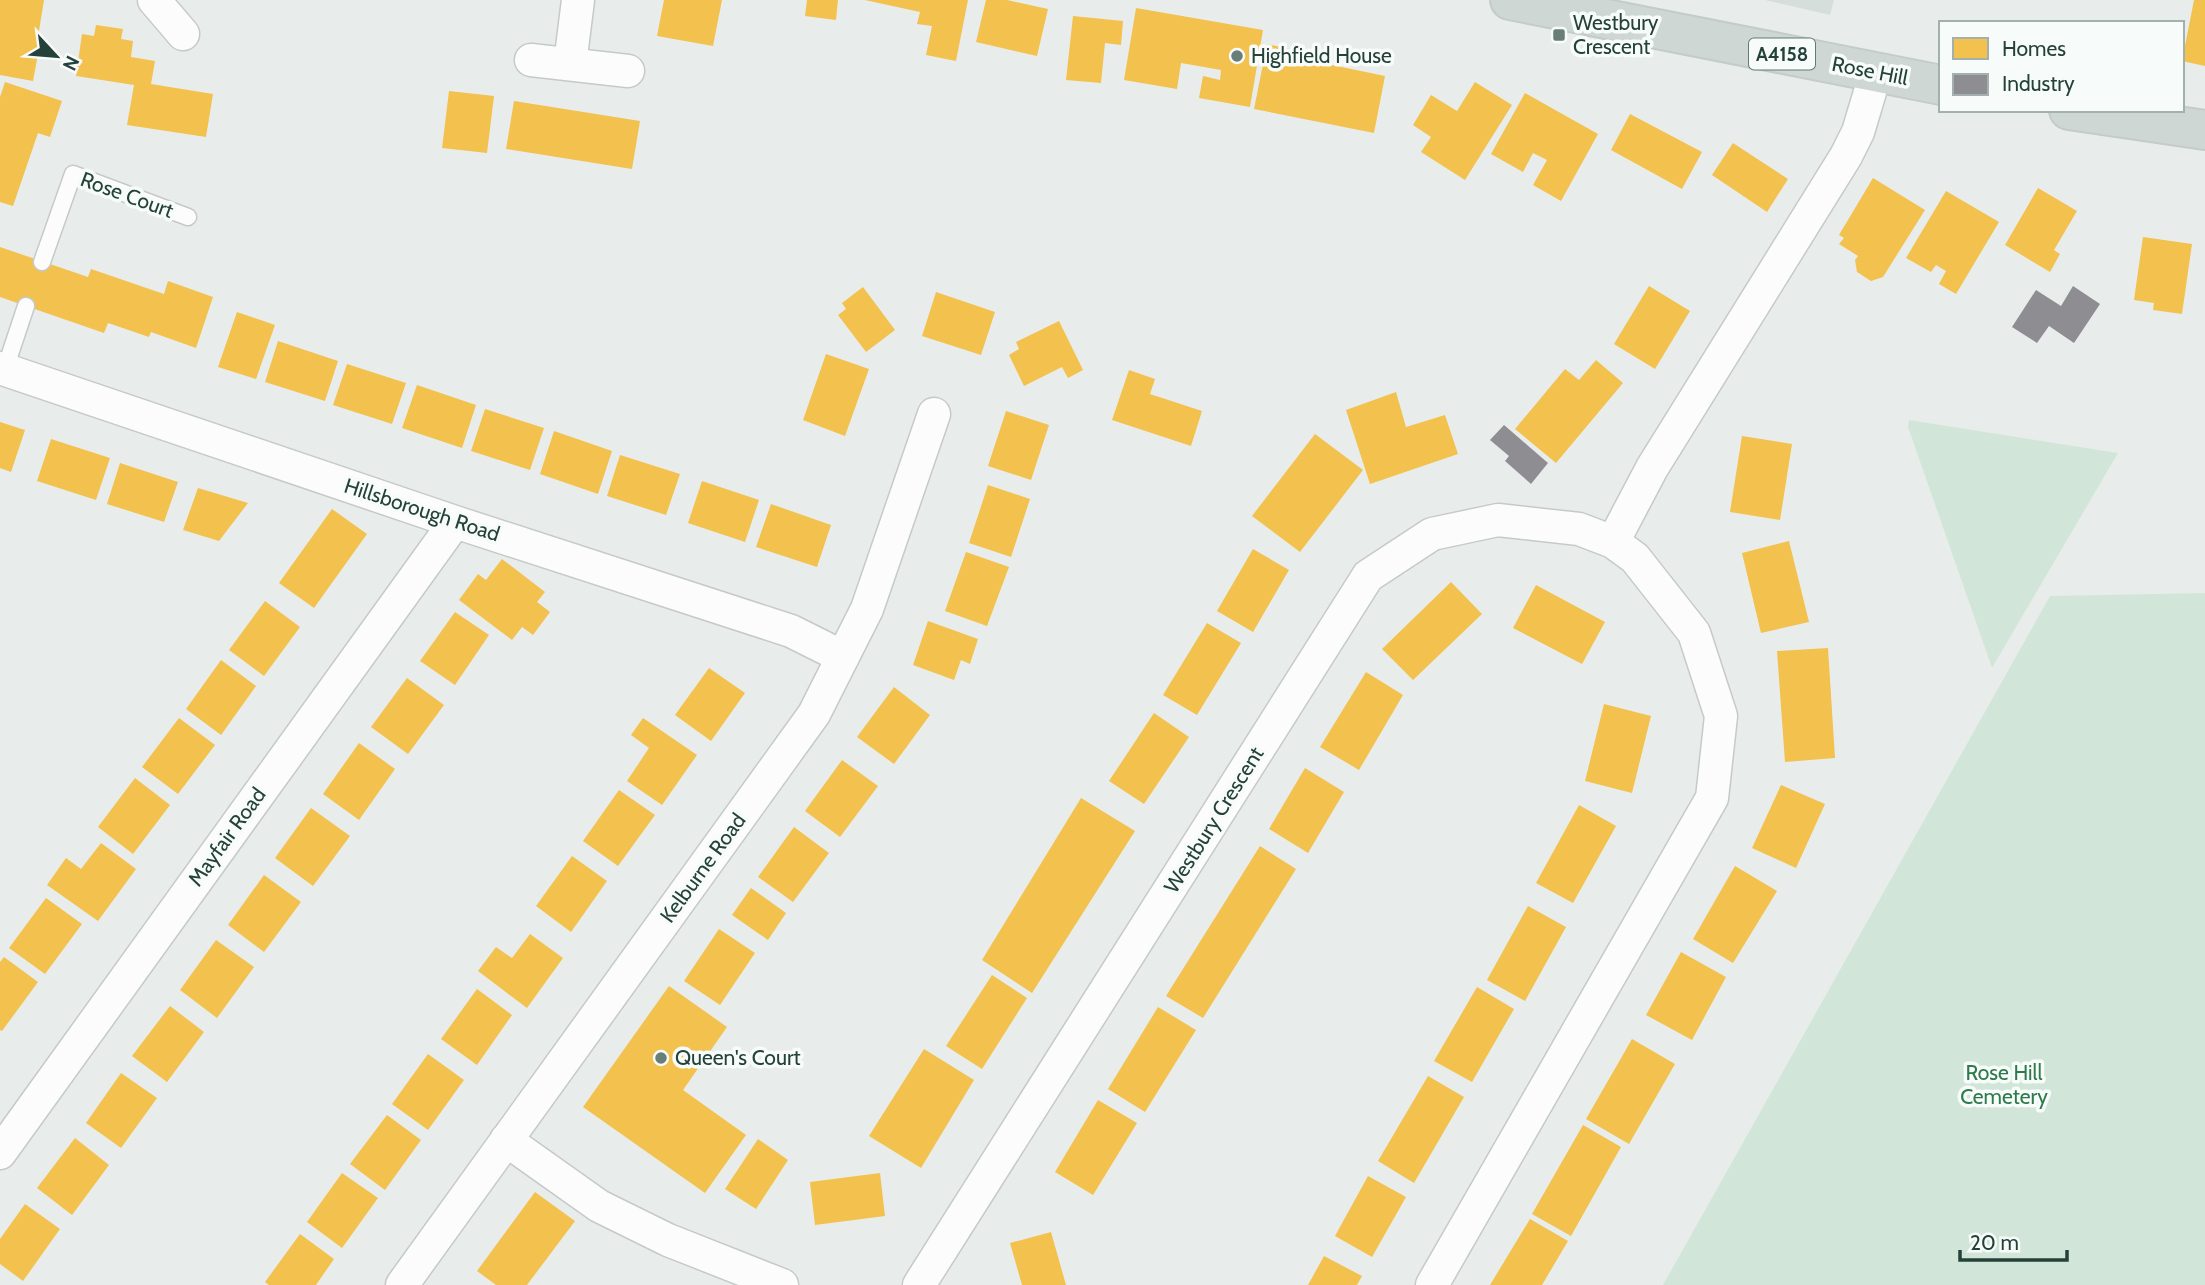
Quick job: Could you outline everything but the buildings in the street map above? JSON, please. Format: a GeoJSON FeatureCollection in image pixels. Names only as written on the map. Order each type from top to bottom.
{"type":"FeatureCollection","features":[{"type":"Feature","properties":{"kind":"main road","name":"Rose Hill"},"geometry":{"type":"LineString","coordinates":[[1510,0],[1939,85]]}},
{"type":"Feature","properties":{"kind":"main road"},"geometry":{"type":"LineString","coordinates":[[2083,112],[2205,130]]}},
{"type":"Feature","properties":{"kind":"street"},"geometry":{"type":"LineString","coordinates":[[154,0],[183,34]]}},
{"type":"Feature","properties":{"kind":"street"},"geometry":{"type":"LineString","coordinates":[[570,64],[578,0]]}},
{"type":"Feature","properties":{"kind":"street"},"geometry":{"type":"LineString","coordinates":[[531,60],[628,71]]}},
{"type":"Feature","properties":{"kind":"street"},"geometry":{"type":"LineString","coordinates":[[1613,542],[1652,468],[1846,156],[1858,132],[1876,72]]}},
{"type":"Feature","properties":{"kind":"street","name":"Hillsborough Road"},"geometry":{"type":"LineString","coordinates":[[2,368],[455,522],[791,631],[843,657]]}},
{"type":"Feature","properties":{"kind":"street","name":"Kelburne Road"},"geometry":{"type":"LineString","coordinates":[[402,1285],[814,714],[867,609],[934,414]]}},
{"type":"Feature","properties":{"kind":"street","name":"Westbury Crescent"},"geometry":{"type":"LineString","coordinates":[[919,1285],[1368,576],[1432,534],[1498,520],[1579,529],[1613,542],[1634,558],[1694,633],[1721,716],[1712,798],[1432,1285]]}},
{"type":"Feature","properties":{"kind":"street","name":"Mayfair Road"},"geometry":{"type":"LineString","coordinates":[[0,1153],[455,522]]}},
{"type":"Feature","properties":{"kind":"street"},"geometry":{"type":"LineString","coordinates":[[506,1140],[599,1206],[668,1240],[782,1285]]}},
{"type":"Feature","properties":{"kind":"lane","name":"Rose Court"},"geometry":{"type":"LineString","coordinates":[[42,262],[73,174],[188,217]]}},
{"type":"Feature","properties":{"kind":"lane"},"geometry":{"type":"LineString","coordinates":[[2,368],[26,306]]}},
{"type":"Feature","properties":{"kind":"shaded area"},"geometry":{"type":"Polygon","coordinates":[[[1765,0],[1834,0],[1830,15],[1765,0]]]}},
{"type":"Feature","properties":{"kind":"green space"},"geometry":{"type":"Polygon","coordinates":[[[1909,420],[2118,453],[1992,668],[1908,427],[1909,420]]]}},
{"type":"Feature","properties":{"kind":"green space","name":"Rose Hill Cemetery"},"geometry":{"type":"Polygon","coordinates":[[[2205,593],[2205,1285],[1663,1285],[2050,596],[2205,593]]]}},
{"type":"Feature","properties":{"kind":"place","name":"Westbury Crescent"},"geometry":{"type":"Point","coordinates":[1559,35]}},
{"type":"Feature","properties":{"kind":"place","name":"Highfield House"},"geometry":{"type":"Point","coordinates":[1237,56]}},
{"type":"Feature","properties":{"kind":"place","name":"Queen's Court"},"geometry":{"type":"Point","coordinates":[661,1058]}}]}
